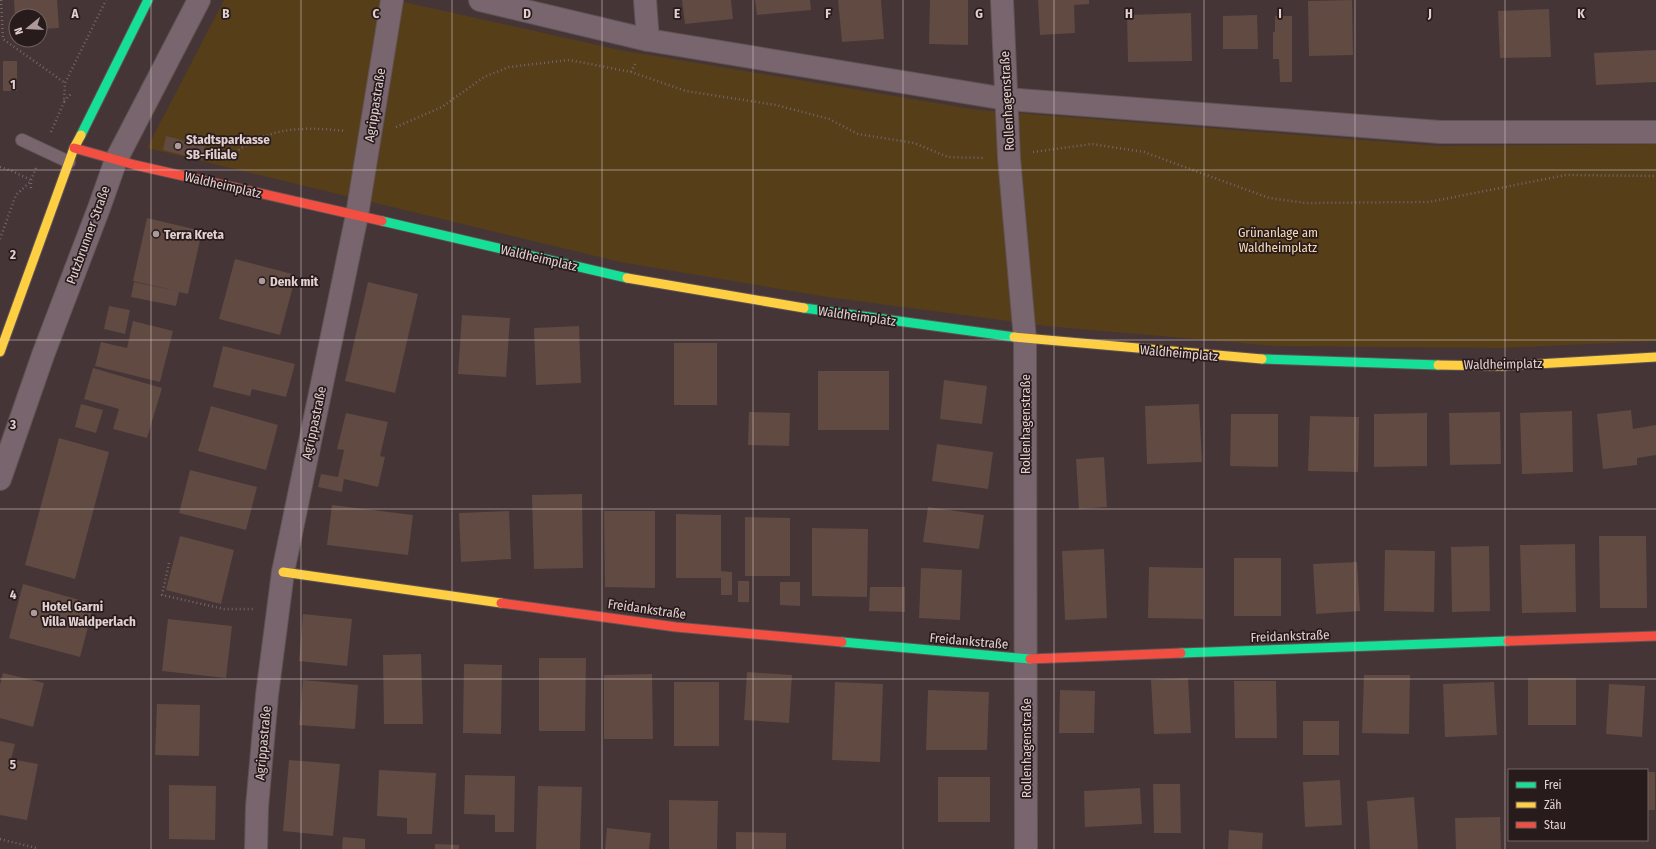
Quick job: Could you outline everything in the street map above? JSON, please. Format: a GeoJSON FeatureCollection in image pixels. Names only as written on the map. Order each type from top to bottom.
{"type":"FeatureCollection","features":[{"type":"Feature","properties":{"kind":"street"},"geometry":{"type":"LineString","coordinates":[[0,352],[23,284],[74,148],[148,0]]}},
{"type":"Feature","properties":{"kind":"street","name":"Putzbrunner Straße"},"geometry":{"type":"LineString","coordinates":[[0,479],[43,355],[116,160],[199,0]]}},
{"type":"Feature","properties":{"kind":"street","name":"Agrippastraße"},"geometry":{"type":"LineString","coordinates":[[256,849],[266,694],[283,572],[357,215],[392,0]]}},
{"type":"Feature","properties":{"kind":"street"},"geometry":{"type":"LineString","coordinates":[[480,0],[648,40],[1006,99],[1440,132],[1656,132]]}},
{"type":"Feature","properties":{"kind":"street"},"geometry":{"type":"LineString","coordinates":[[645,0],[648,40]]}},
{"type":"Feature","properties":{"kind":"street","name":"Rollenhagenstraße"},"geometry":{"type":"LineString","coordinates":[[1002,0],[1009,158],[1025,339],[1026,849]]}},
{"type":"Feature","properties":{"kind":"street","name":"Waldheimplatz"},"geometry":{"type":"LineString","coordinates":[[74,148],[116,160],[614,276],[820,311],[1025,339],[1282,361],[1502,366],[1656,358]]}},
{"type":"Feature","properties":{"kind":"street","name":"Freidankstraße"},"geometry":{"type":"LineString","coordinates":[[283,572],[676,627],[1026,659],[1656,636]]}},
{"type":"Feature","properties":{"kind":"lane"},"geometry":{"type":"LineString","coordinates":[[22,140],[69,162]]}},
{"type":"Feature","properties":{"kind":"path"},"geometry":{"type":"LineString","coordinates":[[1,0],[3,39],[65,82]]}},
{"type":"Feature","properties":{"kind":"path"},"geometry":{"type":"LineString","coordinates":[[64,102],[65,82],[106,0]]}},
{"type":"Feature","properties":{"kind":"path"},"geometry":{"type":"LineString","coordinates":[[220,184],[225,161],[241,147],[275,132],[296,129],[324,129],[383,133],[442,107],[484,77],[509,67],[568,60],[631,72],[686,91],[776,105],[829,119],[858,134],[914,143],[948,157],[1009,158],[1033,152],[1092,144],[1144,152],[1269,198],[1306,203],[1429,202],[1566,175],[1656,176]]}},
{"type":"Feature","properties":{"kind":"path"},"geometry":{"type":"LineString","coordinates":[[0,167],[12,170],[31,180],[16,196],[0,239]]}},
{"type":"Feature","properties":{"kind":"path"},"geometry":{"type":"LineString","coordinates":[[169,563],[162,595],[224,609],[278,608]]}},
{"type":"Feature","properties":{"kind":"path"},"geometry":{"type":"LineString","coordinates":[[0,839],[36,848],[35,849]]}},
{"type":"Feature","properties":{"kind":"green space","name":"Grünanlage am Waldheimplatz"},"geometry":{"type":"Polygon","coordinates":[[[224,0],[395,0],[620,50],[978,110],[1438,146],[1656,144],[1656,341],[1501,348],[1276,346],[1046,326],[827,297],[620,262],[147,148],[224,0]]]}},
{"type":"Feature","properties":{"kind":"building"},"geometry":{"type":"Polygon","coordinates":[[[14,0],[57,0],[59,28],[48,29],[48,8],[14,8],[14,0]]]}},
{"type":"Feature","properties":{"kind":"building"},"geometry":{"type":"Polygon","coordinates":[[[682,0],[731,0],[733,19],[685,24],[682,0]]]}},
{"type":"Feature","properties":{"kind":"building"},"geometry":{"type":"Polygon","coordinates":[[[755,0],[810,0],[811,10],[757,15],[755,0]]]}},
{"type":"Feature","properties":{"kind":"building"},"geometry":{"type":"Polygon","coordinates":[[[838,0],[881,0],[884,39],[842,42],[838,0]]]}},
{"type":"Feature","properties":{"kind":"building"},"geometry":{"type":"Polygon","coordinates":[[[930,0],[968,0],[968,45],[929,44],[930,0]]]}},
{"type":"Feature","properties":{"kind":"building"},"geometry":{"type":"Polygon","coordinates":[[[1038,0],[1089,0],[1089,4],[1074,5],[1075,33],[1040,35],[1038,0]]]}},
{"type":"Feature","properties":{"kind":"building"},"geometry":{"type":"Polygon","coordinates":[[[1352,0],[1353,55],[1309,56],[1308,1],[1352,0]]]}},
{"type":"Feature","properties":{"kind":"building"},"geometry":{"type":"Polygon","coordinates":[[[1549,9],[1551,57],[1500,58],[1498,11],[1549,9]]]}},
{"type":"Feature","properties":{"kind":"building"},"geometry":{"type":"Polygon","coordinates":[[[1191,13],[1192,61],[1128,62],[1127,15],[1191,13]]]}},
{"type":"Feature","properties":{"kind":"building"},"geometry":{"type":"Polygon","coordinates":[[[1257,15],[1258,49],[1223,49],[1223,16],[1257,15]]]}},
{"type":"Feature","properties":{"kind":"building"},"geometry":{"type":"Polygon","coordinates":[[[1275,16],[1292,16],[1292,82],[1280,82],[1279,59],[1273,59],[1273,32],[1275,32],[1275,16]]]}},
{"type":"Feature","properties":{"kind":"building"},"geometry":{"type":"Polygon","coordinates":[[[1656,50],[1656,82],[1596,85],[1594,53],[1656,50]]]}},
{"type":"Feature","properties":{"kind":"building"},"geometry":{"type":"Polygon","coordinates":[[[3,61],[17,61],[17,91],[3,91],[3,61]]]}},
{"type":"Feature","properties":{"kind":"building"},"geometry":{"type":"Polygon","coordinates":[[[166,136],[205,146],[202,160],[163,150],[166,136]]]}},
{"type":"Feature","properties":{"kind":"building"},"geometry":{"type":"Polygon","coordinates":[[[147,218],[202,231],[188,294],[179,292],[176,306],[131,297],[134,282],[177,291],[133,281],[147,218]]]}},
{"type":"Feature","properties":{"kind":"building"},"geometry":{"type":"Polygon","coordinates":[[[235,259],[296,275],[280,335],[219,319],[235,259]]]}},
{"type":"Feature","properties":{"kind":"building"},"geometry":{"type":"Polygon","coordinates":[[[368,282],[418,294],[395,393],[345,381],[368,282]]]}},
{"type":"Feature","properties":{"kind":"building"},"geometry":{"type":"Polygon","coordinates":[[[109,306],[130,310],[125,334],[104,329],[109,306]]]}},
{"type":"Feature","properties":{"kind":"building"},"geometry":{"type":"Polygon","coordinates":[[[462,315],[510,318],[506,377],[458,374],[462,315]]]}},
{"type":"Feature","properties":{"kind":"building"},"geometry":{"type":"Polygon","coordinates":[[[133,321],[173,331],[160,382],[95,366],[101,342],[127,348],[133,321]]]}},
{"type":"Feature","properties":{"kind":"building"},"geometry":{"type":"Polygon","coordinates":[[[579,326],[581,383],[536,385],[534,328],[579,326]]]}},
{"type":"Feature","properties":{"kind":"building"},"geometry":{"type":"Polygon","coordinates":[[[674,343],[717,343],[717,405],[674,405],[674,343]]]}},
{"type":"Feature","properties":{"kind":"building"},"geometry":{"type":"Polygon","coordinates":[[[223,346],[295,364],[286,397],[252,389],[250,396],[213,387],[223,346]]]}},
{"type":"Feature","properties":{"kind":"building"},"geometry":{"type":"Polygon","coordinates":[[[93,368],[162,388],[147,438],[113,429],[119,409],[84,399],[93,368]]]}},
{"type":"Feature","properties":{"kind":"building"},"geometry":{"type":"Polygon","coordinates":[[[818,371],[889,371],[889,430],[818,430],[818,371]]]}},
{"type":"Feature","properties":{"kind":"building"},"geometry":{"type":"Polygon","coordinates":[[[944,380],[987,386],[982,424],[940,419],[944,380]]]}},
{"type":"Feature","properties":{"kind":"building"},"geometry":{"type":"Polygon","coordinates":[[[81,404],[103,410],[96,433],[75,427],[81,404]]]}},
{"type":"Feature","properties":{"kind":"building"},"geometry":{"type":"Polygon","coordinates":[[[1199,404],[1202,462],[1147,464],[1145,406],[1199,404]]]}},
{"type":"Feature","properties":{"kind":"building"},"geometry":{"type":"Polygon","coordinates":[[[211,406],[278,425],[266,470],[198,451],[211,406]]]}},
{"type":"Feature","properties":{"kind":"building"},"geometry":{"type":"Polygon","coordinates":[[[1631,410],[1633,429],[1656,425],[1656,455],[1637,458],[1637,465],[1603,469],[1597,414],[1631,410]]]}},
{"type":"Feature","properties":{"kind":"building"},"geometry":{"type":"Polygon","coordinates":[[[1572,411],[1573,472],[1522,474],[1520,413],[1572,411]]]}},
{"type":"Feature","properties":{"kind":"building"},"geometry":{"type":"Polygon","coordinates":[[[749,412],[790,413],[789,446],[748,445],[749,412]]]}},
{"type":"Feature","properties":{"kind":"building"},"geometry":{"type":"Polygon","coordinates":[[[1500,412],[1501,464],[1450,465],[1449,413],[1500,412]]]}},
{"type":"Feature","properties":{"kind":"building"},"geometry":{"type":"Polygon","coordinates":[[[346,413],[388,422],[380,456],[385,457],[378,487],[344,479],[342,492],[318,487],[321,474],[338,477],[344,450],[337,449],[346,413]]]}},
{"type":"Feature","properties":{"kind":"building"},"geometry":{"type":"Polygon","coordinates":[[[1427,413],[1427,466],[1374,467],[1374,414],[1427,413]]]}},
{"type":"Feature","properties":{"kind":"building"},"geometry":{"type":"Polygon","coordinates":[[[1231,414],[1278,414],[1278,467],[1230,466],[1231,414]]]}},
{"type":"Feature","properties":{"kind":"building"},"geometry":{"type":"Polygon","coordinates":[[[1310,416],[1359,417],[1358,472],[1308,471],[1310,416]]]}},
{"type":"Feature","properties":{"kind":"building"},"geometry":{"type":"Polygon","coordinates":[[[59,438],[109,452],[75,579],[25,565],[59,438]]]}},
{"type":"Feature","properties":{"kind":"building"},"geometry":{"type":"Polygon","coordinates":[[[937,444],[993,452],[988,489],[932,481],[937,444]]]}},
{"type":"Feature","properties":{"kind":"building"},"geometry":{"type":"Polygon","coordinates":[[[1104,457],[1107,507],[1079,509],[1076,459],[1104,457]]]}},
{"type":"Feature","properties":{"kind":"building"},"geometry":{"type":"Polygon","coordinates":[[[190,470],[257,487],[246,530],[179,513],[190,470]]]}},
{"type":"Feature","properties":{"kind":"building"},"geometry":{"type":"Polygon","coordinates":[[[582,494],[583,568],[534,569],[532,495],[582,494]]]}},
{"type":"Feature","properties":{"kind":"building"},"geometry":{"type":"Polygon","coordinates":[[[332,505],[413,515],[408,555],[327,545],[332,505]]]}},
{"type":"Feature","properties":{"kind":"building"},"geometry":{"type":"Polygon","coordinates":[[[928,507],[984,515],[979,549],[923,542],[928,507]]]}},
{"type":"Feature","properties":{"kind":"building"},"geometry":{"type":"Polygon","coordinates":[[[509,511],[511,559],[461,562],[459,513],[509,511]]]}},
{"type":"Feature","properties":{"kind":"building"},"geometry":{"type":"Polygon","coordinates":[[[604,511],[655,511],[655,588],[605,587],[604,511]]]}},
{"type":"Feature","properties":{"kind":"building"},"geometry":{"type":"Polygon","coordinates":[[[676,514],[721,515],[721,571],[732,572],[732,595],[721,595],[721,578],[676,578],[676,514]]]}},
{"type":"Feature","properties":{"kind":"building"},"geometry":{"type":"Polygon","coordinates":[[[745,517],[790,518],[790,576],[745,576],[745,517]]]}},
{"type":"Feature","properties":{"kind":"building"},"geometry":{"type":"Polygon","coordinates":[[[812,528],[868,529],[867,597],[812,596],[812,528]]]}},
{"type":"Feature","properties":{"kind":"building"},"geometry":{"type":"Polygon","coordinates":[[[180,536],[234,550],[221,604],[166,590],[180,536]]]}},
{"type":"Feature","properties":{"kind":"building"},"geometry":{"type":"Polygon","coordinates":[[[1599,536],[1646,536],[1647,608],[1600,608],[1599,536]]]}},
{"type":"Feature","properties":{"kind":"building"},"geometry":{"type":"Polygon","coordinates":[[[1575,544],[1576,612],[1522,613],[1520,545],[1575,544]]]}},
{"type":"Feature","properties":{"kind":"building"},"geometry":{"type":"Polygon","coordinates":[[[1489,546],[1490,611],[1452,612],[1451,547],[1489,546]]]}},
{"type":"Feature","properties":{"kind":"building"},"geometry":{"type":"Polygon","coordinates":[[[1104,549],[1107,618],[1065,620],[1062,551],[1104,549]]]}},
{"type":"Feature","properties":{"kind":"building"},"geometry":{"type":"Polygon","coordinates":[[[1385,550],[1435,551],[1434,612],[1384,611],[1385,550]]]}},
{"type":"Feature","properties":{"kind":"building"},"geometry":{"type":"Polygon","coordinates":[[[1234,558],[1281,558],[1281,616],[1234,616],[1234,558]]]}},
{"type":"Feature","properties":{"kind":"building"},"geometry":{"type":"Polygon","coordinates":[[[1357,562],[1360,611],[1316,614],[1313,564],[1357,562]]]}},
{"type":"Feature","properties":{"kind":"building"},"geometry":{"type":"Polygon","coordinates":[[[1149,567],[1203,568],[1203,619],[1148,618],[1149,567]]]}},
{"type":"Feature","properties":{"kind":"building"},"geometry":{"type":"Polygon","coordinates":[[[921,568],[962,570],[960,620],[919,618],[921,568]]]}},
{"type":"Feature","properties":{"kind":"building"},"geometry":{"type":"Polygon","coordinates":[[[738,581],[749,581],[749,602],[738,602],[738,581]]]}},
{"type":"Feature","properties":{"kind":"building"},"geometry":{"type":"Polygon","coordinates":[[[780,582],[800,582],[800,606],[780,605],[780,582]]]}},
{"type":"Feature","properties":{"kind":"building"},"geometry":{"type":"Polygon","coordinates":[[[23,584],[94,604],[80,657],[9,638],[23,584]]]}},
{"type":"Feature","properties":{"kind":"building"},"geometry":{"type":"Polygon","coordinates":[[[870,587],[905,587],[905,612],[869,611],[870,587]]]}},
{"type":"Feature","properties":{"kind":"building"},"geometry":{"type":"Polygon","coordinates":[[[303,614],[352,619],[347,666],[299,661],[303,614]]]}},
{"type":"Feature","properties":{"kind":"building"},"geometry":{"type":"Polygon","coordinates":[[[168,619],[232,626],[226,678],[162,671],[168,619]]]}},
{"type":"Feature","properties":{"kind":"building"},"geometry":{"type":"Polygon","coordinates":[[[421,654],[423,724],[384,724],[383,655],[421,654]]]}},
{"type":"Feature","properties":{"kind":"building"},"geometry":{"type":"Polygon","coordinates":[[[539,658],[586,658],[585,731],[539,731],[539,658]]]}},
{"type":"Feature","properties":{"kind":"building"},"geometry":{"type":"Polygon","coordinates":[[[464,664],[502,665],[501,734],[463,733],[464,664]]]}},
{"type":"Feature","properties":{"kind":"building"},"geometry":{"type":"Polygon","coordinates":[[[747,672],[792,675],[789,723],[744,720],[747,672]]]}},
{"type":"Feature","properties":{"kind":"building"},"geometry":{"type":"Polygon","coordinates":[[[3,673],[44,683],[33,727],[0,718],[0,685],[3,673]]]}},
{"type":"Feature","properties":{"kind":"building"},"geometry":{"type":"Polygon","coordinates":[[[652,674],[653,739],[604,739],[604,675],[652,674]]]}},
{"type":"Feature","properties":{"kind":"building"},"geometry":{"type":"Polygon","coordinates":[[[1364,675],[1410,675],[1409,734],[1362,733],[1364,675]]]}},
{"type":"Feature","properties":{"kind":"building"},"geometry":{"type":"Polygon","coordinates":[[[1188,678],[1191,733],[1154,734],[1151,680],[1188,678]]]}},
{"type":"Feature","properties":{"kind":"building"},"geometry":{"type":"Polygon","coordinates":[[[1528,678],[1576,678],[1576,725],[1528,725],[1528,678]]]}},
{"type":"Feature","properties":{"kind":"building"},"geometry":{"type":"Polygon","coordinates":[[[303,680],[358,685],[355,729],[299,725],[303,680]]]}},
{"type":"Feature","properties":{"kind":"building"},"geometry":{"type":"Polygon","coordinates":[[[1234,681],[1276,681],[1277,738],[1235,738],[1234,681]]]}},
{"type":"Feature","properties":{"kind":"building"},"geometry":{"type":"Polygon","coordinates":[[[674,682],[719,682],[719,746],[674,746],[674,682]]]}},
{"type":"Feature","properties":{"kind":"building"},"geometry":{"type":"Polygon","coordinates":[[[835,682],[883,684],[880,762],[832,760],[835,682]]]}},
{"type":"Feature","properties":{"kind":"building"},"geometry":{"type":"Polygon","coordinates":[[[1494,682],[1497,735],[1445,737],[1443,684],[1494,682]]]}},
{"type":"Feature","properties":{"kind":"building"},"geometry":{"type":"Polygon","coordinates":[[[1609,684],[1645,686],[1642,737],[1606,734],[1609,684]]]}},
{"type":"Feature","properties":{"kind":"building"},"geometry":{"type":"Polygon","coordinates":[[[928,690],[989,692],[987,750],[926,750],[928,690]]]}},
{"type":"Feature","properties":{"kind":"building"},"geometry":{"type":"Polygon","coordinates":[[[1060,690],[1095,691],[1094,733],[1059,733],[1060,690]]]}},
{"type":"Feature","properties":{"kind":"building"},"geometry":{"type":"Polygon","coordinates":[[[157,704],[200,705],[199,756],[155,755],[157,704]]]}},
{"type":"Feature","properties":{"kind":"building"},"geometry":{"type":"Polygon","coordinates":[[[1303,721],[1339,721],[1339,755],[1303,755],[1303,721]]]}},
{"type":"Feature","properties":{"kind":"building"},"geometry":{"type":"Polygon","coordinates":[[[0,741],[15,744],[11,759],[38,764],[27,820],[0,815],[0,741]]]}},
{"type":"Feature","properties":{"kind":"building"},"geometry":{"type":"Polygon","coordinates":[[[289,760],[340,764],[333,836],[283,831],[289,760]]]}},
{"type":"Feature","properties":{"kind":"building"},"geometry":{"type":"Polygon","coordinates":[[[379,770],[436,773],[432,834],[407,834],[407,818],[377,816],[379,770]]]}},
{"type":"Feature","properties":{"kind":"building"},"geometry":{"type":"Polygon","coordinates":[[[1648,772],[1655,772],[1655,810],[1648,810],[1648,772]]]}},
{"type":"Feature","properties":{"kind":"building"},"geometry":{"type":"Polygon","coordinates":[[[465,775],[515,776],[514,832],[495,832],[495,815],[464,814],[465,775]]]}},
{"type":"Feature","properties":{"kind":"building"},"geometry":{"type":"Polygon","coordinates":[[[938,777],[990,777],[990,822],[938,822],[938,777]]]}},
{"type":"Feature","properties":{"kind":"building"},"geometry":{"type":"Polygon","coordinates":[[[1340,780],[1342,825],[1305,827],[1303,782],[1340,780]]]}},
{"type":"Feature","properties":{"kind":"building"},"geometry":{"type":"Polygon","coordinates":[[[1153,784],[1180,784],[1181,833],[1154,833],[1153,784]]]}},
{"type":"Feature","properties":{"kind":"building"},"geometry":{"type":"Polygon","coordinates":[[[169,785],[216,786],[215,840],[169,839],[169,785]]]}},
{"type":"Feature","properties":{"kind":"building"},"geometry":{"type":"Polygon","coordinates":[[[538,786],[582,787],[580,849],[536,849],[538,786]]]}},
{"type":"Feature","properties":{"kind":"building"},"geometry":{"type":"Polygon","coordinates":[[[1140,788],[1142,824],[1085,827],[1084,791],[1140,788]]]}},
{"type":"Feature","properties":{"kind":"building"},"geometry":{"type":"Polygon","coordinates":[[[1414,797],[1418,849],[1370,849],[1367,801],[1414,797]]]}},
{"type":"Feature","properties":{"kind":"building"},"geometry":{"type":"Polygon","coordinates":[[[669,800],[718,801],[717,849],[669,849],[669,800]]]}},
{"type":"Feature","properties":{"kind":"building"},"geometry":{"type":"Polygon","coordinates":[[[1500,817],[1501,849],[1456,849],[1455,818],[1500,817]]]}},
{"type":"Feature","properties":{"kind":"building"},"geometry":{"type":"Polygon","coordinates":[[[607,828],[651,833],[649,849],[605,849],[607,828]]]}},
{"type":"Feature","properties":{"kind":"building"},"geometry":{"type":"Polygon","coordinates":[[[1229,830],[1263,833],[1262,849],[1228,849],[1229,830]]]}},
{"type":"Feature","properties":{"kind":"building"},"geometry":{"type":"Polygon","coordinates":[[[736,832],[786,833],[786,849],[736,849],[736,832]]]}},
{"type":"Feature","properties":{"kind":"building"},"geometry":{"type":"Polygon","coordinates":[[[343,837],[365,839],[365,849],[342,849],[343,837]]]}},
{"type":"Feature","properties":{"kind":"building"},"geometry":{"type":"Polygon","coordinates":[[[435,844],[459,845],[459,849],[435,849],[435,844]]]}},
{"type":"Feature","properties":{"kind":"traffic: fast"},"geometry":{"type":"LineString","coordinates":[[81,135],[148,0]]}},
{"type":"Feature","properties":{"kind":"traffic: fast"},"geometry":{"type":"LineString","coordinates":[[382,221],[627,278]]}},
{"type":"Feature","properties":{"kind":"traffic: fast"},"geometry":{"type":"LineString","coordinates":[[804,308],[1014,337]]}},
{"type":"Feature","properties":{"kind":"traffic: fast"},"geometry":{"type":"LineString","coordinates":[[1262,359],[1438,365]]}},
{"type":"Feature","properties":{"kind":"traffic: fast"},"geometry":{"type":"LineString","coordinates":[[1181,653],[1508,641]]}},
{"type":"Feature","properties":{"kind":"traffic: fast"},"geometry":{"type":"LineString","coordinates":[[842,642],[1030,659]]}},
{"type":"Feature","properties":{"kind":"traffic: slow"},"geometry":{"type":"LineString","coordinates":[[0,352],[74,148],[81,135]]}},
{"type":"Feature","properties":{"kind":"traffic: slow"},"geometry":{"type":"LineString","coordinates":[[627,278],[804,308]]}},
{"type":"Feature","properties":{"kind":"traffic: slow"},"geometry":{"type":"LineString","coordinates":[[1014,337],[1262,359]]}},
{"type":"Feature","properties":{"kind":"traffic: slow"},"geometry":{"type":"LineString","coordinates":[[1438,365],[1502,366],[1656,357]]}},
{"type":"Feature","properties":{"kind":"traffic: slow"},"geometry":{"type":"LineString","coordinates":[[283,572],[501,603]]}},
{"type":"Feature","properties":{"kind":"traffic: jam"},"geometry":{"type":"LineString","coordinates":[[74,148],[135,165],[382,221]]}},
{"type":"Feature","properties":{"kind":"traffic: jam"},"geometry":{"type":"LineString","coordinates":[[501,603],[676,627],[842,642]]}},
{"type":"Feature","properties":{"kind":"traffic: jam"},"geometry":{"type":"LineString","coordinates":[[1508,641],[1656,636]]}},
{"type":"Feature","properties":{"kind":"traffic: jam"},"geometry":{"type":"LineString","coordinates":[[1030,659],[1181,653]]}},
{"type":"Feature","properties":{"kind":"place","name":"Stadtsparkasse SB-Filiale"},"geometry":{"type":"Point","coordinates":[178,146]}},
{"type":"Feature","properties":{"kind":"place","name":"Terra Kreta"},"geometry":{"type":"Point","coordinates":[156,234]}},
{"type":"Feature","properties":{"kind":"place","name":"Denk mit"},"geometry":{"type":"Point","coordinates":[262,281]}},
{"type":"Feature","properties":{"kind":"place","name":"Hotel Garni Villa Waldperlach"},"geometry":{"type":"Point","coordinates":[34,613]}}]}
